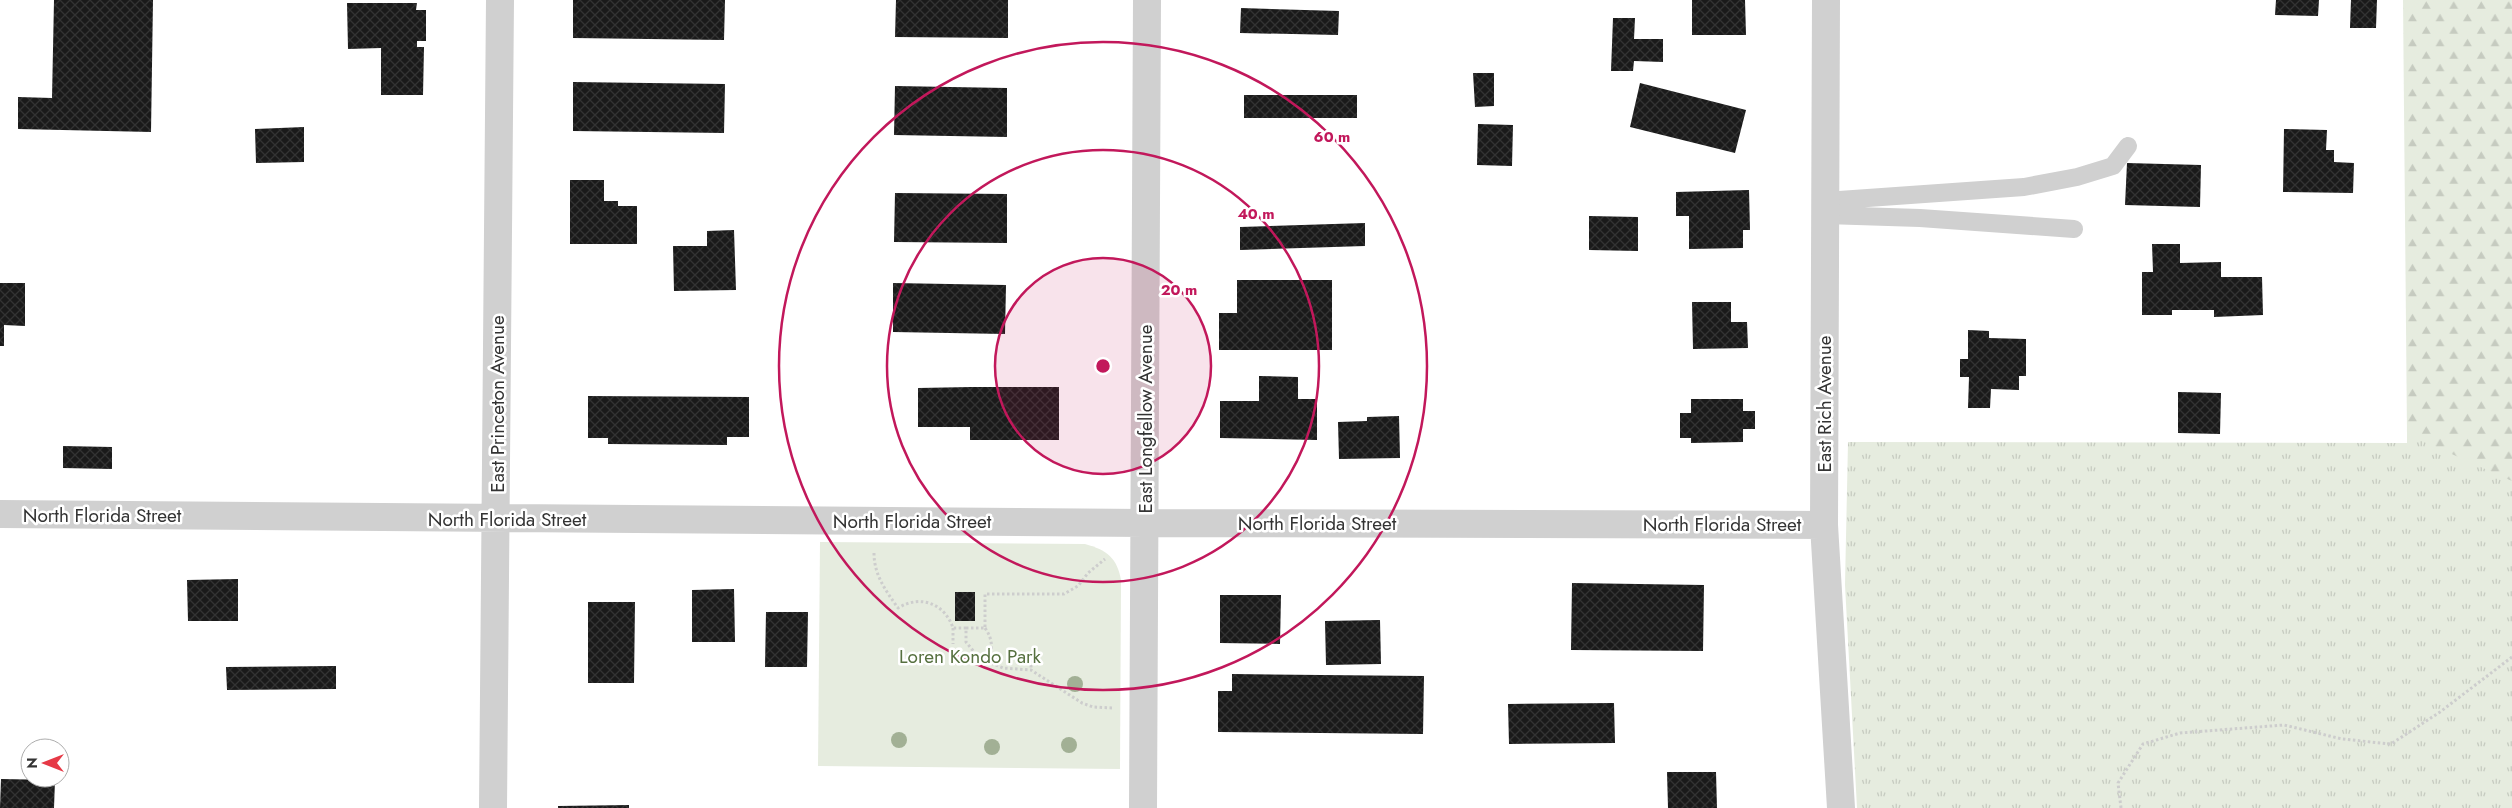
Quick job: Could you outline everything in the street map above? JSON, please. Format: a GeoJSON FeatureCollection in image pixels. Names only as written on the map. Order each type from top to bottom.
{"type":"FeatureCollection","features":[{"type":"Feature","properties":{"kind":"street","name":"East Princeton Avenue"},"geometry":{"type":"LineString","coordinates":[[493,808],[500,0]]}},
{"type":"Feature","properties":{"kind":"street","name":"East Longfellow Avenue"},"geometry":{"type":"LineString","coordinates":[[1143,808],[1147,0]]}},
{"type":"Feature","properties":{"kind":"street","name":"East Rich Avenue"},"geometry":{"type":"LineString","coordinates":[[1826,0],[1824,525],[1841,808]]}},
{"type":"Feature","properties":{"kind":"street","name":"North Florida Street"},"geometry":{"type":"LineString","coordinates":[[0,514],[1145,523],[1824,525]]}},
{"type":"Feature","properties":{"kind":"lane"},"geometry":{"type":"LineString","coordinates":[[1825,208],[2024,187],[2077,177],[2114,166],[2128,146]]}},
{"type":"Feature","properties":{"kind":"lane"},"geometry":{"type":"LineString","coordinates":[[1825,208],[1920,218],[2074,229]]}},
{"type":"Feature","properties":{"kind":"path"},"geometry":{"type":"LineString","coordinates":[[874,549],[875,570],[882,585],[898,608],[914,601],[932,604],[945,612],[953,628],[953,644]]}},
{"type":"Feature","properties":{"kind":"path"},"geometry":{"type":"LineString","coordinates":[[988,662],[991,654],[991,636],[985,628],[985,594],[1064,594],[1078,586],[1088,573],[1104,559]]}},
{"type":"Feature","properties":{"kind":"path"},"geometry":{"type":"LineString","coordinates":[[953,628],[985,628]]}},
{"type":"Feature","properties":{"kind":"path"},"geometry":{"type":"LineString","coordinates":[[966,628],[966,642],[979,658],[1003,668],[1031,670],[1077,700],[1093,707],[1113,708]]}},
{"type":"Feature","properties":{"kind":"path"},"geometry":{"type":"LineString","coordinates":[[1031,655],[1031,670]]}},
{"type":"Feature","properties":{"kind":"path"},"geometry":{"type":"LineString","coordinates":[[2121,808],[2118,783],[2144,744],[2180,733],[2284,725],[2342,739],[2391,744],[2440,712],[2512,657]]}},
{"type":"Feature","properties":{"kind":"green space"},"geometry":{"type":"Polygon","coordinates":[[[2403,0],[2512,0],[2512,481],[2407,434],[2403,0]]]}},
{"type":"Feature","properties":{"kind":"green space"},"geometry":{"type":"Polygon","coordinates":[[[2512,168],[2512,808],[1857,808],[1845,585],[1848,442],[2407,443],[2407,434],[2512,168]]]}},
{"type":"Feature","properties":{"kind":"green space","name":"Loren Kondo Park"},"geometry":{"type":"Polygon","coordinates":[[[820,542],[1085,544],[1105,552],[1117,566],[1121,580],[1120,769],[818,766],[820,542]]]}},
{"type":"Feature","properties":{"kind":"building"},"geometry":{"type":"Polygon","coordinates":[[[54,0],[153,0],[151,132],[18,129],[18,97],[52,98],[54,0]]]}},
{"type":"Feature","properties":{"kind":"building"},"geometry":{"type":"Polygon","coordinates":[[[573,0],[725,0],[724,40],[573,38],[573,0]]]}},
{"type":"Feature","properties":{"kind":"building"},"geometry":{"type":"Polygon","coordinates":[[[896,0],[1008,0],[1008,38],[895,37],[896,0]]]}},
{"type":"Feature","properties":{"kind":"building"},"geometry":{"type":"Polygon","coordinates":[[[1692,0],[1745,0],[1746,35],[1692,35],[1692,0]]]}},
{"type":"Feature","properties":{"kind":"building"},"geometry":{"type":"Polygon","coordinates":[[[2276,0],[2319,0],[2318,16],[2275,15],[2276,0]]]}},
{"type":"Feature","properties":{"kind":"building"},"geometry":{"type":"Polygon","coordinates":[[[2351,0],[2377,0],[2376,28],[2350,28],[2351,0]]]}},
{"type":"Feature","properties":{"kind":"building"},"geometry":{"type":"Polygon","coordinates":[[[347,3],[417,3],[416,10],[426,10],[426,41],[417,41],[417,47],[424,47],[423,95],[381,95],[381,48],[348,49],[347,3]]]}},
{"type":"Feature","properties":{"kind":"building"},"geometry":{"type":"Polygon","coordinates":[[[1241,8],[1339,11],[1338,35],[1240,33],[1241,8]]]}},
{"type":"Feature","properties":{"kind":"building"},"geometry":{"type":"Polygon","coordinates":[[[1613,18],[1635,18],[1634,39],[1663,39],[1663,62],[1634,61],[1633,71],[1611,71],[1613,18]]]}},
{"type":"Feature","properties":{"kind":"building"},"geometry":{"type":"Polygon","coordinates":[[[1473,73],[1494,73],[1494,106],[1475,107],[1473,73]]]}},
{"type":"Feature","properties":{"kind":"building"},"geometry":{"type":"Polygon","coordinates":[[[573,82],[725,84],[724,133],[573,131],[573,82]]]}},
{"type":"Feature","properties":{"kind":"building"},"geometry":{"type":"Polygon","coordinates":[[[1640,83],[1746,110],[1735,153],[1630,127],[1640,83]]]}},
{"type":"Feature","properties":{"kind":"building"},"geometry":{"type":"Polygon","coordinates":[[[895,86],[1007,88],[1007,137],[894,135],[895,86]]]}},
{"type":"Feature","properties":{"kind":"building"},"geometry":{"type":"Polygon","coordinates":[[[1244,95],[1357,95],[1357,118],[1244,118],[1244,95]]]}},
{"type":"Feature","properties":{"kind":"building"},"geometry":{"type":"Polygon","coordinates":[[[1478,124],[1513,125],[1512,166],[1477,165],[1478,124]]]}},
{"type":"Feature","properties":{"kind":"building"},"geometry":{"type":"Polygon","coordinates":[[[304,127],[304,162],[256,163],[255,129],[304,127]]]}},
{"type":"Feature","properties":{"kind":"building"},"geometry":{"type":"Polygon","coordinates":[[[2284,129],[2327,130],[2326,150],[2334,150],[2334,162],[2354,163],[2353,193],[2283,192],[2284,129]]]}},
{"type":"Feature","properties":{"kind":"building"},"geometry":{"type":"Polygon","coordinates":[[[2127,163],[2201,165],[2200,207],[2125,205],[2127,163]]]}},
{"type":"Feature","properties":{"kind":"building"},"geometry":{"type":"Polygon","coordinates":[[[570,180],[604,180],[604,201],[618,201],[618,206],[637,206],[637,244],[570,244],[570,180]]]}},
{"type":"Feature","properties":{"kind":"building"},"geometry":{"type":"Polygon","coordinates":[[[1749,190],[1750,230],[1743,230],[1743,248],[1689,249],[1689,216],[1676,216],[1676,192],[1749,190]]]}},
{"type":"Feature","properties":{"kind":"building"},"geometry":{"type":"Polygon","coordinates":[[[895,193],[1007,194],[1007,243],[894,242],[895,193]]]}},
{"type":"Feature","properties":{"kind":"building"},"geometry":{"type":"Polygon","coordinates":[[[1589,216],[1638,217],[1638,251],[1589,250],[1589,216]]]}},
{"type":"Feature","properties":{"kind":"building"},"geometry":{"type":"Polygon","coordinates":[[[1365,223],[1365,246],[1240,250],[1240,227],[1365,223]]]}},
{"type":"Feature","properties":{"kind":"building"},"geometry":{"type":"Polygon","coordinates":[[[734,230],[736,290],[674,291],[673,246],[707,246],[707,231],[734,230]]]}},
{"type":"Feature","properties":{"kind":"building"},"geometry":{"type":"Polygon","coordinates":[[[2152,244],[2180,244],[2180,263],[2221,262],[2221,277],[2262,277],[2263,315],[2214,317],[2214,310],[2172,310],[2172,315],[2142,315],[2142,272],[2153,272],[2152,244]]]}},
{"type":"Feature","properties":{"kind":"building"},"geometry":{"type":"Polygon","coordinates":[[[1237,280],[1332,280],[1332,350],[1219,350],[1219,313],[1237,313],[1237,280]]]}},
{"type":"Feature","properties":{"kind":"building"},"geometry":{"type":"Polygon","coordinates":[[[0,283],[25,283],[25,326],[4,325],[4,346],[0,346],[0,283]]]}},
{"type":"Feature","properties":{"kind":"building"},"geometry":{"type":"Polygon","coordinates":[[[893,283],[1006,285],[1005,334],[893,332],[893,283]]]}},
{"type":"Feature","properties":{"kind":"building"},"geometry":{"type":"Polygon","coordinates":[[[1692,302],[1731,302],[1731,322],[1747,322],[1748,348],[1693,349],[1692,302]]]}},
{"type":"Feature","properties":{"kind":"building"},"geometry":{"type":"Polygon","coordinates":[[[1968,330],[1989,331],[1989,338],[2026,339],[2026,376],[2019,376],[2019,390],[1991,389],[1990,408],[1968,408],[1969,377],[1960,377],[1960,359],[1968,359],[1968,330]]]}},
{"type":"Feature","properties":{"kind":"building"},"geometry":{"type":"Polygon","coordinates":[[[1259,376],[1298,377],[1298,399],[1317,399],[1317,440],[1220,438],[1220,401],[1259,401],[1259,376]]]}},
{"type":"Feature","properties":{"kind":"building"},"geometry":{"type":"Polygon","coordinates":[[[1059,387],[1059,440],[970,440],[970,427],[918,427],[918,388],[1059,387]]]}},
{"type":"Feature","properties":{"kind":"building"},"geometry":{"type":"Polygon","coordinates":[[[2178,392],[2221,393],[2220,434],[2178,433],[2178,392]]]}},
{"type":"Feature","properties":{"kind":"building"},"geometry":{"type":"Polygon","coordinates":[[[588,396],[749,397],[749,437],[727,437],[727,445],[608,444],[608,438],[588,438],[588,396]]]}},
{"type":"Feature","properties":{"kind":"building"},"geometry":{"type":"Polygon","coordinates":[[[1691,399],[1743,399],[1743,411],[1755,411],[1755,429],[1743,429],[1743,442],[1691,443],[1691,438],[1680,438],[1680,413],[1691,413],[1691,399]]]}},
{"type":"Feature","properties":{"kind":"building"},"geometry":{"type":"Polygon","coordinates":[[[1399,416],[1400,458],[1339,459],[1338,422],[1367,421],[1367,417],[1399,416]]]}},
{"type":"Feature","properties":{"kind":"building"},"geometry":{"type":"Polygon","coordinates":[[[63,446],[112,447],[112,469],[63,468],[63,446]]]}},
{"type":"Feature","properties":{"kind":"building"},"geometry":{"type":"Polygon","coordinates":[[[238,579],[238,621],[188,621],[187,580],[238,579]]]}},
{"type":"Feature","properties":{"kind":"building"},"geometry":{"type":"Polygon","coordinates":[[[1572,583],[1704,585],[1703,651],[1571,650],[1572,583]]]}},
{"type":"Feature","properties":{"kind":"building"},"geometry":{"type":"Polygon","coordinates":[[[734,589],[735,642],[692,642],[692,590],[734,589]]]}},
{"type":"Feature","properties":{"kind":"building"},"geometry":{"type":"Polygon","coordinates":[[[955,592],[975,592],[975,621],[955,621],[955,592]]]}},
{"type":"Feature","properties":{"kind":"building"},"geometry":{"type":"Polygon","coordinates":[[[1220,595],[1281,595],[1280,644],[1220,643],[1220,595]]]}},
{"type":"Feature","properties":{"kind":"building"},"geometry":{"type":"Polygon","coordinates":[[[588,602],[635,602],[634,683],[588,683],[588,602]]]}},
{"type":"Feature","properties":{"kind":"building"},"geometry":{"type":"Polygon","coordinates":[[[766,612],[808,612],[807,667],[765,667],[766,612]]]}},
{"type":"Feature","properties":{"kind":"building"},"geometry":{"type":"Polygon","coordinates":[[[1380,620],[1381,664],[1326,665],[1325,621],[1380,620]]]}},
{"type":"Feature","properties":{"kind":"building"},"geometry":{"type":"Polygon","coordinates":[[[336,666],[336,689],[227,690],[226,667],[336,666]]]}},
{"type":"Feature","properties":{"kind":"building"},"geometry":{"type":"Polygon","coordinates":[[[1232,674],[1424,676],[1423,734],[1218,732],[1218,691],[1232,691],[1232,674]]]}},
{"type":"Feature","properties":{"kind":"building"},"geometry":{"type":"Polygon","coordinates":[[[1614,703],[1615,743],[1509,744],[1508,704],[1614,703]]]}},
{"type":"Feature","properties":{"kind":"building"},"geometry":{"type":"Polygon","coordinates":[[[1667,772],[1716,772],[1717,808],[1668,808],[1667,772]]]}},
{"type":"Feature","properties":{"kind":"building"},"geometry":{"type":"Polygon","coordinates":[[[1,779],[20,779],[20,788],[55,788],[54,808],[0,808],[1,779]]]}},
{"type":"Feature","properties":{"kind":"building"},"geometry":{"type":"Polygon","coordinates":[[[629,805],[629,808],[558,808],[558,806],[629,805]]]}}]}
